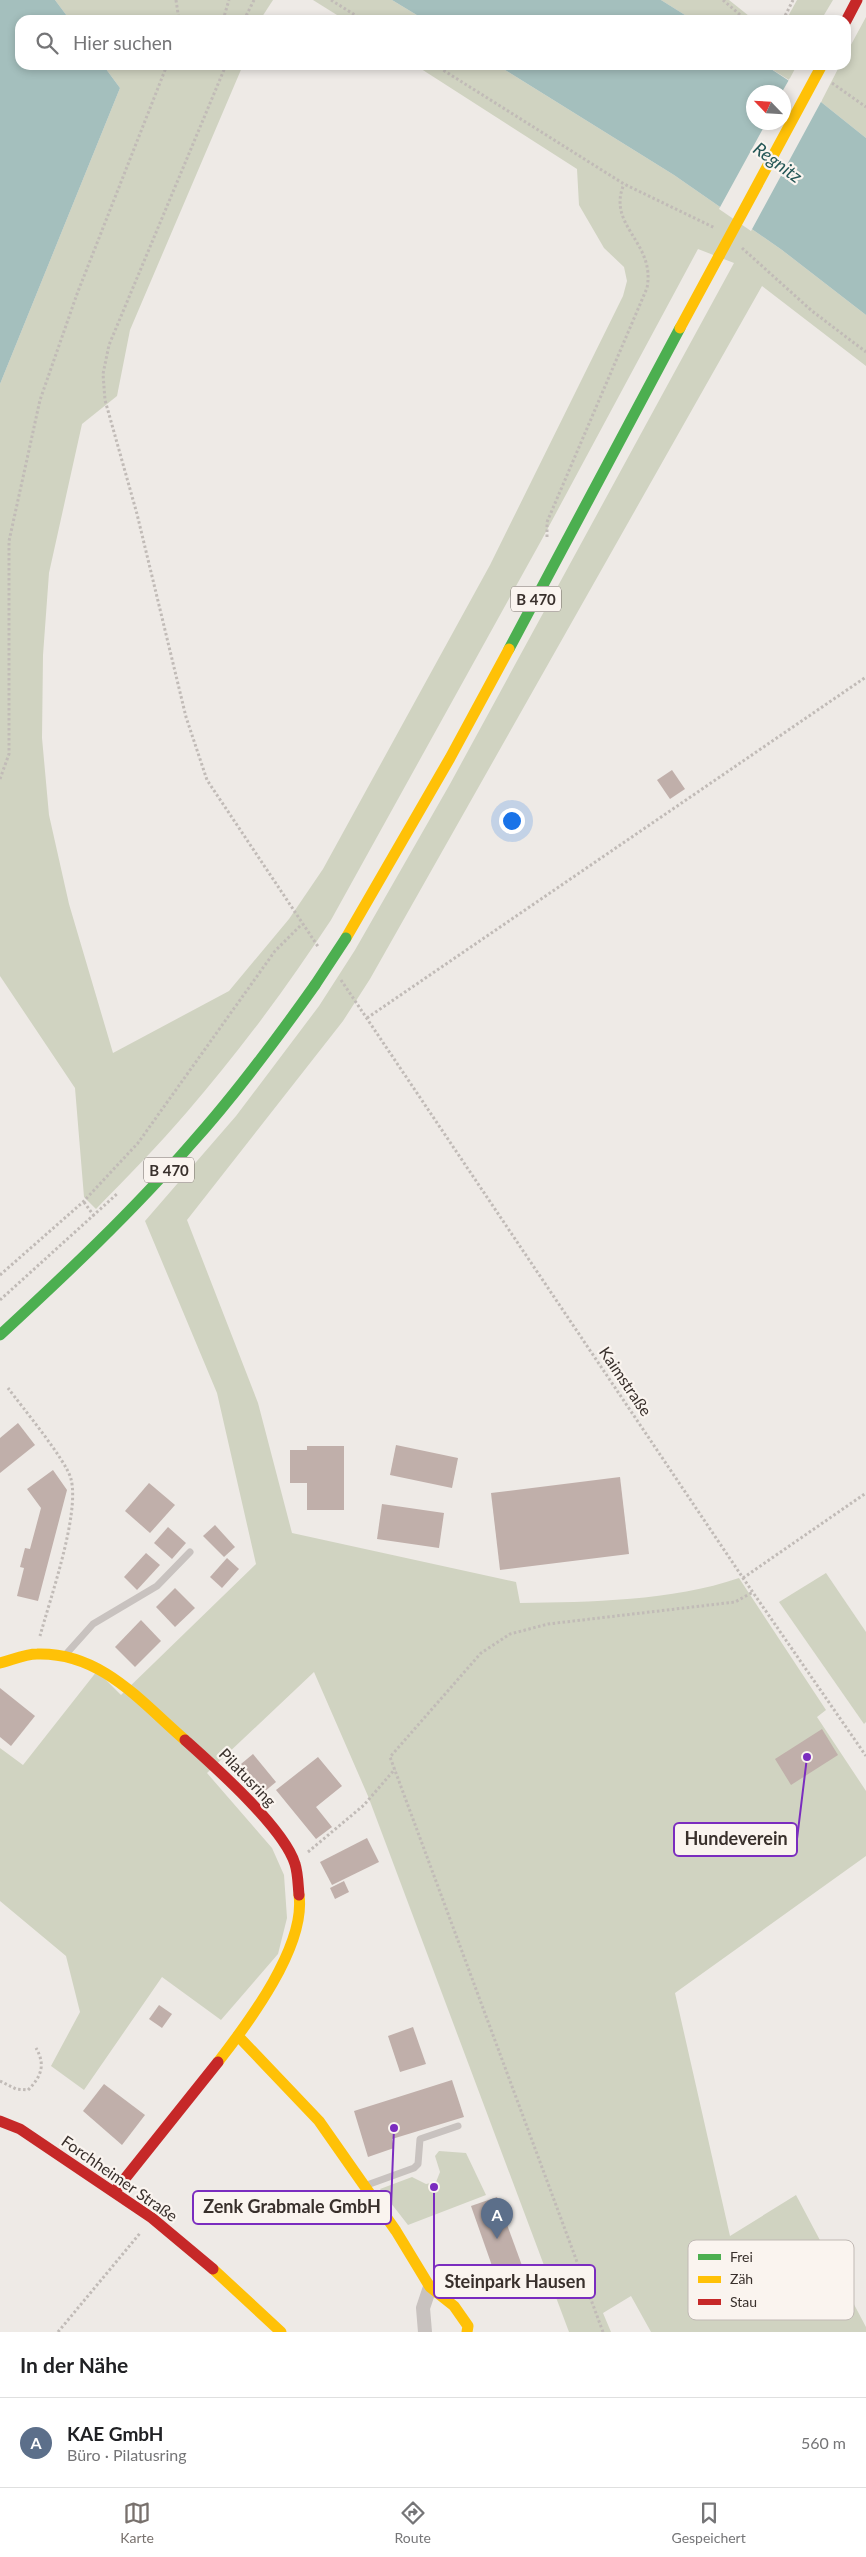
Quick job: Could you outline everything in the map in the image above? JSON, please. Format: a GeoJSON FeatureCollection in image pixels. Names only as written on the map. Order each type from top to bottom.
{"type":"FeatureCollection","features":[{"type":"Feature","properties":{"kind":"main road"},"geometry":{"type":"LineString","coordinates":[[849,15],[857,0]]}},
{"type":"Feature","properties":{"kind":"main road","name":"B 470"},"geometry":{"type":"LineString","coordinates":[[0,1334],[107,1233],[171,1167],[231,1098],[315,985],[346,938],[454,750],[819,70]]}},
{"type":"Feature","properties":{"kind":"main road","name":"Pilatusring"},"geometry":{"type":"LineString","coordinates":[[0,1663],[35,1654],[65,1655],[88,1662],[112,1676],[214,1766],[281,1837],[295,1864],[301,1908],[296,1934],[287,1957],[238,2036],[115,2191]]}},
{"type":"Feature","properties":{"kind":"main road"},"geometry":{"type":"LineString","coordinates":[[238,2036],[319,2122],[396,2231],[430,2287],[454,2306],[468,2326],[467,2332]]}},
{"type":"Feature","properties":{"kind":"main road","name":"Forchheimer Straße"},"geometry":{"type":"LineString","coordinates":[[0,2121],[20,2128],[152,2218],[198,2255],[281,2332]]}},
{"type":"Feature","properties":{"kind":"street"},"geometry":{"type":"LineString","coordinates":[[426,2332],[423,2308],[430,2287]]}},
{"type":"Feature","properties":{"kind":"lane"},"geometry":{"type":"LineString","coordinates":[[65,1655],[93,1624],[156,1586],[190,1552]]}},
{"type":"Feature","properties":{"kind":"lane"},"geometry":{"type":"LineString","coordinates":[[364,2186],[414,2168],[418,2164],[420,2139],[458,2126]]}},
{"type":"Feature","properties":{"kind":"path"},"geometry":{"type":"LineString","coordinates":[[176,0],[178,15]]}},
{"type":"Feature","properties":{"kind":"path"},"geometry":{"type":"LineString","coordinates":[[224,15],[229,0]]}},
{"type":"Feature","properties":{"kind":"path"},"geometry":{"type":"LineString","coordinates":[[246,15],[254,0]]}},
{"type":"Feature","properties":{"kind":"path"},"geometry":{"type":"LineString","coordinates":[[331,0],[355,15]]}},
{"type":"Feature","properties":{"kind":"path"},"geometry":{"type":"LineString","coordinates":[[723,0],[740,15]]}},
{"type":"Feature","properties":{"kind":"path"},"geometry":{"type":"LineString","coordinates":[[786,15],[794,0]]}},
{"type":"Feature","properties":{"kind":"path"},"geometry":{"type":"LineString","coordinates":[[0,779],[9,754],[9,541],[40,400],[77,294],[165,70]]}},
{"type":"Feature","properties":{"kind":"path"},"geometry":{"type":"LineString","coordinates":[[223,70],[109,345],[103,374],[105,400],[137,514],[186,717],[207,780],[315,943]]}},
{"type":"Feature","properties":{"kind":"path"},"geometry":{"type":"LineString","coordinates":[[443,70],[624,184],[720,231]]}},
{"type":"Feature","properties":{"kind":"path"},"geometry":{"type":"LineString","coordinates":[[828,81],[866,108]]}},
{"type":"Feature","properties":{"kind":"path"},"geometry":{"type":"LineString","coordinates":[[550,538],[547,536],[547,522],[647,288],[649,276],[645,256],[621,210],[620,194],[624,184]]}},
{"type":"Feature","properties":{"kind":"path"},"geometry":{"type":"LineString","coordinates":[[734,242],[756,258],[812,310],[866,352]]}},
{"type":"Feature","properties":{"kind":"path"},"geometry":{"type":"LineString","coordinates":[[367,1018],[866,678]]}},
{"type":"Feature","properties":{"kind":"path"},"geometry":{"type":"LineString","coordinates":[[0,1275],[83,1202],[138,1143],[274,951],[302,924]]}},
{"type":"Feature","properties":{"kind":"path","name":"Kaimstraße"},"geometry":{"type":"LineString","coordinates":[[338,976],[743,1578],[866,1756]]}},
{"type":"Feature","properties":{"kind":"path"},"geometry":{"type":"LineString","coordinates":[[0,1300],[123,1188]]}},
{"type":"Feature","properties":{"kind":"path"},"geometry":{"type":"LineString","coordinates":[[83,1202],[94,1216]]}},
{"type":"Feature","properties":{"kind":"path"},"geometry":{"type":"LineString","coordinates":[[8,1388],[60,1460],[71,1479],[73,1511],[35,1654]]}},
{"type":"Feature","properties":{"kind":"path"},"geometry":{"type":"LineString","coordinates":[[743,1578],[866,1493]]}},
{"type":"Feature","properties":{"kind":"path"},"geometry":{"type":"LineString","coordinates":[[603,2332],[390,1758],[481,1653],[510,1634],[548,1624],[735,1602],[754,1592]]}},
{"type":"Feature","properties":{"kind":"path"},"geometry":{"type":"LineString","coordinates":[[295,1864],[364,1805],[395,1769]]}},
{"type":"Feature","properties":{"kind":"path"},"geometry":{"type":"LineString","coordinates":[[0,2081],[16,2090],[28,2090],[37,2081],[42,2071],[42,2057],[36,2048]]}},
{"type":"Feature","properties":{"kind":"path"},"geometry":{"type":"LineString","coordinates":[[58,2332],[152,2218]]}},
{"type":"Feature","properties":{"kind":"green space"},"geometry":{"type":"Polygon","coordinates":[[[55,0],[273,0],[263,15],[66,15],[55,0]]]}},
{"type":"Feature","properties":{"kind":"green space"},"geometry":{"type":"Polygon","coordinates":[[[313,0],[392,0],[417,15],[337,15],[313,0]]]}},
{"type":"Feature","properties":{"kind":"green space"},"geometry":{"type":"Polygon","coordinates":[[[661,0],[729,0],[748,15],[685,15],[661,0]]]}},
{"type":"Feature","properties":{"kind":"green space"},"geometry":{"type":"Polygon","coordinates":[[[797,0],[833,0],[824,15],[789,15],[797,0]]]}},
{"type":"Feature","properties":{"kind":"green space"},"geometry":{"type":"Polygon","coordinates":[[[866,17],[866,138],[821,102],[837,70],[851,70],[851,45],[866,17]]]}},
{"type":"Feature","properties":{"kind":"green space"},"geometry":{"type":"Polygon","coordinates":[[[107,70],[241,70],[130,330],[117,396],[82,424],[49,573],[43,655],[42,738],[49,815],[69,904],[113,1053],[229,991],[289,919],[323,869],[490,565],[623,296],[627,281],[624,267],[604,248],[579,205],[577,169],[423,70],[505,70],[674,175],[782,250],[866,315],[866,366],[762,286],[370,979],[343,1021],[187,1220],[258,1403],[292,1533],[516,1582],[520,1603],[602,1601],[659,1596],[713,1586],[739,1578],[826,1710],[817,1717],[866,1791],[866,1856],[675,1993],[730,2236],[796,2195],[820,2240],[688,2240],[688,2320],[854,2320],[854,2304],[866,2327],[866,2332],[651,2332],[631,2296],[603,2313],[611,2332],[569,2332],[368,1796],[314,1672],[207,1773],[272,1848],[284,1875],[287,1918],[278,1954],[221,2020],[162,1977],[84,2090],[51,2066],[80,2012],[66,1956],[0,1901],[0,1748],[23,1765],[97,1671],[121,1695],[256,1564],[217,1393],[145,1221],[236,1116],[319,1006],[355,950],[450,784],[734,263],[698,249],[541,541],[331,920],[244,1043],[165,1137],[96,1209],[84,1197],[75,1088],[0,976],[0,384],[120,88],[107,70]]]}},
{"type":"Feature","properties":{"kind":"green space"},"geometry":{"type":"Polygon","coordinates":[[[773,70],[794,70],[789,80],[773,70]]]}},
{"type":"Feature","properties":{"kind":"green space"},"geometry":{"type":"Polygon","coordinates":[[[826,1573],[866,1632],[866,1722],[864,1724],[779,1602],[826,1573]]]}},
{"type":"Feature","properties":{"kind":"green space"},"geometry":{"type":"Polygon","coordinates":[[[439,2151],[466,2153],[486,2195],[408,2225],[380,2189],[412,2177],[426,2184],[436,2182],[440,2172],[435,2156],[439,2151]]]}},
{"type":"Feature","properties":{"kind":"water"},"geometry":{"type":"Polygon","coordinates":[[[0,0],[55,0],[66,15],[15,15],[15,70],[107,70],[120,88],[0,384],[0,0]]]}},
{"type":"Feature","properties":{"kind":"water"},"geometry":{"type":"Polygon","coordinates":[[[392,0],[661,0],[685,15],[417,15],[392,0]]]}},
{"type":"Feature","properties":{"kind":"water","name":"Regnitz"},"geometry":{"type":"Polygon","coordinates":[[[505,70],[773,70],[821,102],[866,138],[866,315],[782,250],[674,175],[505,70]]]}},
{"type":"Feature","properties":{"kind":"pier"},"geometry":{"type":"Polygon","coordinates":[[[790,78],[822,100],[751,231],[719,209],[762,130],[791,130],[791,85],[786,85],[790,78]]]}},
{"type":"Feature","properties":{"kind":"building"},"geometry":{"type":"Polygon","coordinates":[[[672,770],[685,789],[670,799],[657,780],[672,770]]]}},
{"type":"Feature","properties":{"kind":"building"},"geometry":{"type":"Polygon","coordinates":[[[18,1423],[35,1445],[0,1473],[0,1438],[18,1423]]]}},
{"type":"Feature","properties":{"kind":"building"},"geometry":{"type":"Polygon","coordinates":[[[396,1445],[458,1458],[452,1488],[390,1475],[396,1445]]]}},
{"type":"Feature","properties":{"kind":"building"},"geometry":{"type":"Polygon","coordinates":[[[307,1446],[344,1446],[344,1510],[307,1510],[307,1483],[290,1483],[290,1450],[307,1450],[307,1446]]]}},
{"type":"Feature","properties":{"kind":"building"},"geometry":{"type":"Polygon","coordinates":[[[53,1470],[67,1490],[38,1601],[17,1596],[24,1568],[20,1567],[25,1548],[30,1549],[41,1508],[27,1489],[53,1470]]]}},
{"type":"Feature","properties":{"kind":"building"},"geometry":{"type":"Polygon","coordinates":[[[620,1477],[629,1554],[500,1570],[491,1493],[620,1477]]]}},
{"type":"Feature","properties":{"kind":"building"},"geometry":{"type":"Polygon","coordinates":[[[149,1483],[175,1505],[150,1533],[125,1511],[149,1483]]]}},
{"type":"Feature","properties":{"kind":"building"},"geometry":{"type":"Polygon","coordinates":[[[382,1504],[444,1513],[439,1548],[377,1539],[382,1504]]]}},
{"type":"Feature","properties":{"kind":"building"},"geometry":{"type":"Polygon","coordinates":[[[215,1525],[235,1547],[224,1557],[203,1536],[215,1525]]]}},
{"type":"Feature","properties":{"kind":"building"},"geometry":{"type":"Polygon","coordinates":[[[168,1527],[186,1543],[172,1559],[154,1543],[168,1527]]]}},
{"type":"Feature","properties":{"kind":"building"},"geometry":{"type":"Polygon","coordinates":[[[146,1553],[160,1565],[137,1590],[124,1577],[146,1553]]]}},
{"type":"Feature","properties":{"kind":"building"},"geometry":{"type":"Polygon","coordinates":[[[227,1558],[239,1569],[222,1588],[210,1577],[227,1558]]]}},
{"type":"Feature","properties":{"kind":"building"},"geometry":{"type":"Polygon","coordinates":[[[175,1588],[195,1608],[175,1627],[156,1607],[175,1588]]]}},
{"type":"Feature","properties":{"kind":"building"},"geometry":{"type":"Polygon","coordinates":[[[141,1620],[161,1641],[135,1667],[115,1647],[141,1620]]]}},
{"type":"Feature","properties":{"kind":"building"},"geometry":{"type":"Polygon","coordinates":[[[0,1688],[35,1716],[11,1746],[0,1737],[0,1688]]]}},
{"type":"Feature","properties":{"kind":"building"},"geometry":{"type":"Polygon","coordinates":[[[822,1729],[838,1755],[791,1785],[775,1759],[822,1729]]]}},
{"type":"Feature","properties":{"kind":"building"},"geometry":{"type":"Polygon","coordinates":[[[253,1754],[276,1782],[264,1792],[241,1764],[253,1754]]]}},
{"type":"Feature","properties":{"kind":"building"},"geometry":{"type":"Polygon","coordinates":[[[318,1757],[342,1786],[316,1807],[332,1827],[316,1839],[276,1790],[318,1757]]]}},
{"type":"Feature","properties":{"kind":"building"},"geometry":{"type":"Polygon","coordinates":[[[367,1838],[379,1862],[332,1885],[320,1862],[367,1838]]]}},
{"type":"Feature","properties":{"kind":"building"},"geometry":{"type":"Polygon","coordinates":[[[344,1881],[349,1892],[335,1899],[330,1888],[344,1881]]]}},
{"type":"Feature","properties":{"kind":"building"},"geometry":{"type":"Polygon","coordinates":[[[159,2005],[172,2014],[162,2028],[149,2019],[159,2005]]]}},
{"type":"Feature","properties":{"kind":"building"},"geometry":{"type":"Polygon","coordinates":[[[413,2027],[426,2064],[400,2072],[388,2036],[413,2027]]]}},
{"type":"Feature","properties":{"kind":"building"},"geometry":{"type":"Polygon","coordinates":[[[452,2080],[464,2117],[392,2139],[394,2148],[368,2157],[354,2111],[452,2080]]]}},
{"type":"Feature","properties":{"kind":"building"},"geometry":{"type":"Polygon","coordinates":[[[104,2084],[145,2115],[122,2145],[83,2111],[104,2084]]]}},
{"type":"Feature","properties":{"kind":"building"},"geometry":{"type":"Polygon","coordinates":[[[497,2197],[524,2271],[497,2280],[471,2206],[497,2197]]]}},
{"type":"Feature","properties":{"kind":"traffic: fast"},"geometry":{"type":"LineString","coordinates":[[509,649],[680,328]]}},
{"type":"Feature","properties":{"kind":"traffic: fast"},"geometry":{"type":"LineString","coordinates":[[315,985],[346,938]]}},
{"type":"Feature","properties":{"kind":"traffic: fast"},"geometry":{"type":"LineString","coordinates":[[0,1335],[98,1242],[169,1169],[240,1086],[315,985]]}},
{"type":"Feature","properties":{"kind":"traffic: slow"},"geometry":{"type":"LineString","coordinates":[[719,256],[819,70]]}},
{"type":"Feature","properties":{"kind":"traffic: slow"},"geometry":{"type":"LineString","coordinates":[[680,328],[719,256]]}},
{"type":"Feature","properties":{"kind":"traffic: slow"},"geometry":{"type":"LineString","coordinates":[[346,938],[450,758],[509,649]]}},
{"type":"Feature","properties":{"kind":"traffic: slow"},"geometry":{"type":"LineString","coordinates":[[0,1663],[32,1654],[60,1656],[81,1661],[100,1670],[118,1682],[185,1740]]}},
{"type":"Feature","properties":{"kind":"traffic: slow"},"geometry":{"type":"LineString","coordinates":[[218,2062],[259,2005],[285,1960],[294,1937],[299,1915],[299,1895]]}},
{"type":"Feature","properties":{"kind":"traffic: slow"},"geometry":{"type":"LineString","coordinates":[[238,2036],[319,2121],[396,2231],[430,2287],[454,2306],[468,2326],[467,2332]]}},
{"type":"Feature","properties":{"kind":"traffic: slow"},"geometry":{"type":"LineString","coordinates":[[213,2269],[281,2332]]}},
{"type":"Feature","properties":{"kind":"traffic: jam"},"geometry":{"type":"LineString","coordinates":[[849,15],[857,0]]}},
{"type":"Feature","properties":{"kind":"traffic: jam"},"geometry":{"type":"LineString","coordinates":[[185,1740],[247,1798],[277,1833],[295,1864],[299,1895]]}},
{"type":"Feature","properties":{"kind":"traffic: jam"},"geometry":{"type":"LineString","coordinates":[[115,2191],[218,2062]]}},
{"type":"Feature","properties":{"kind":"traffic: jam"},"geometry":{"type":"LineString","coordinates":[[0,2121],[20,2129],[152,2218],[213,2269]]}},
{"type":"Feature","properties":{"kind":"place","name":"Hundeverein"},"geometry":{"type":"Point","coordinates":[807,1757]}},
{"type":"Feature","properties":{"kind":"place","name":"Zenk Grabmale GmbH"},"geometry":{"type":"Point","coordinates":[394,2128]}},
{"type":"Feature","properties":{"kind":"place","name":"Steinpark Hausen"},"geometry":{"type":"Point","coordinates":[434,2187]}},
{"type":"Feature","properties":{"kind":"place","name":"KAE GmbH"},"geometry":{"type":"Point","coordinates":[497,2239]}}]}
